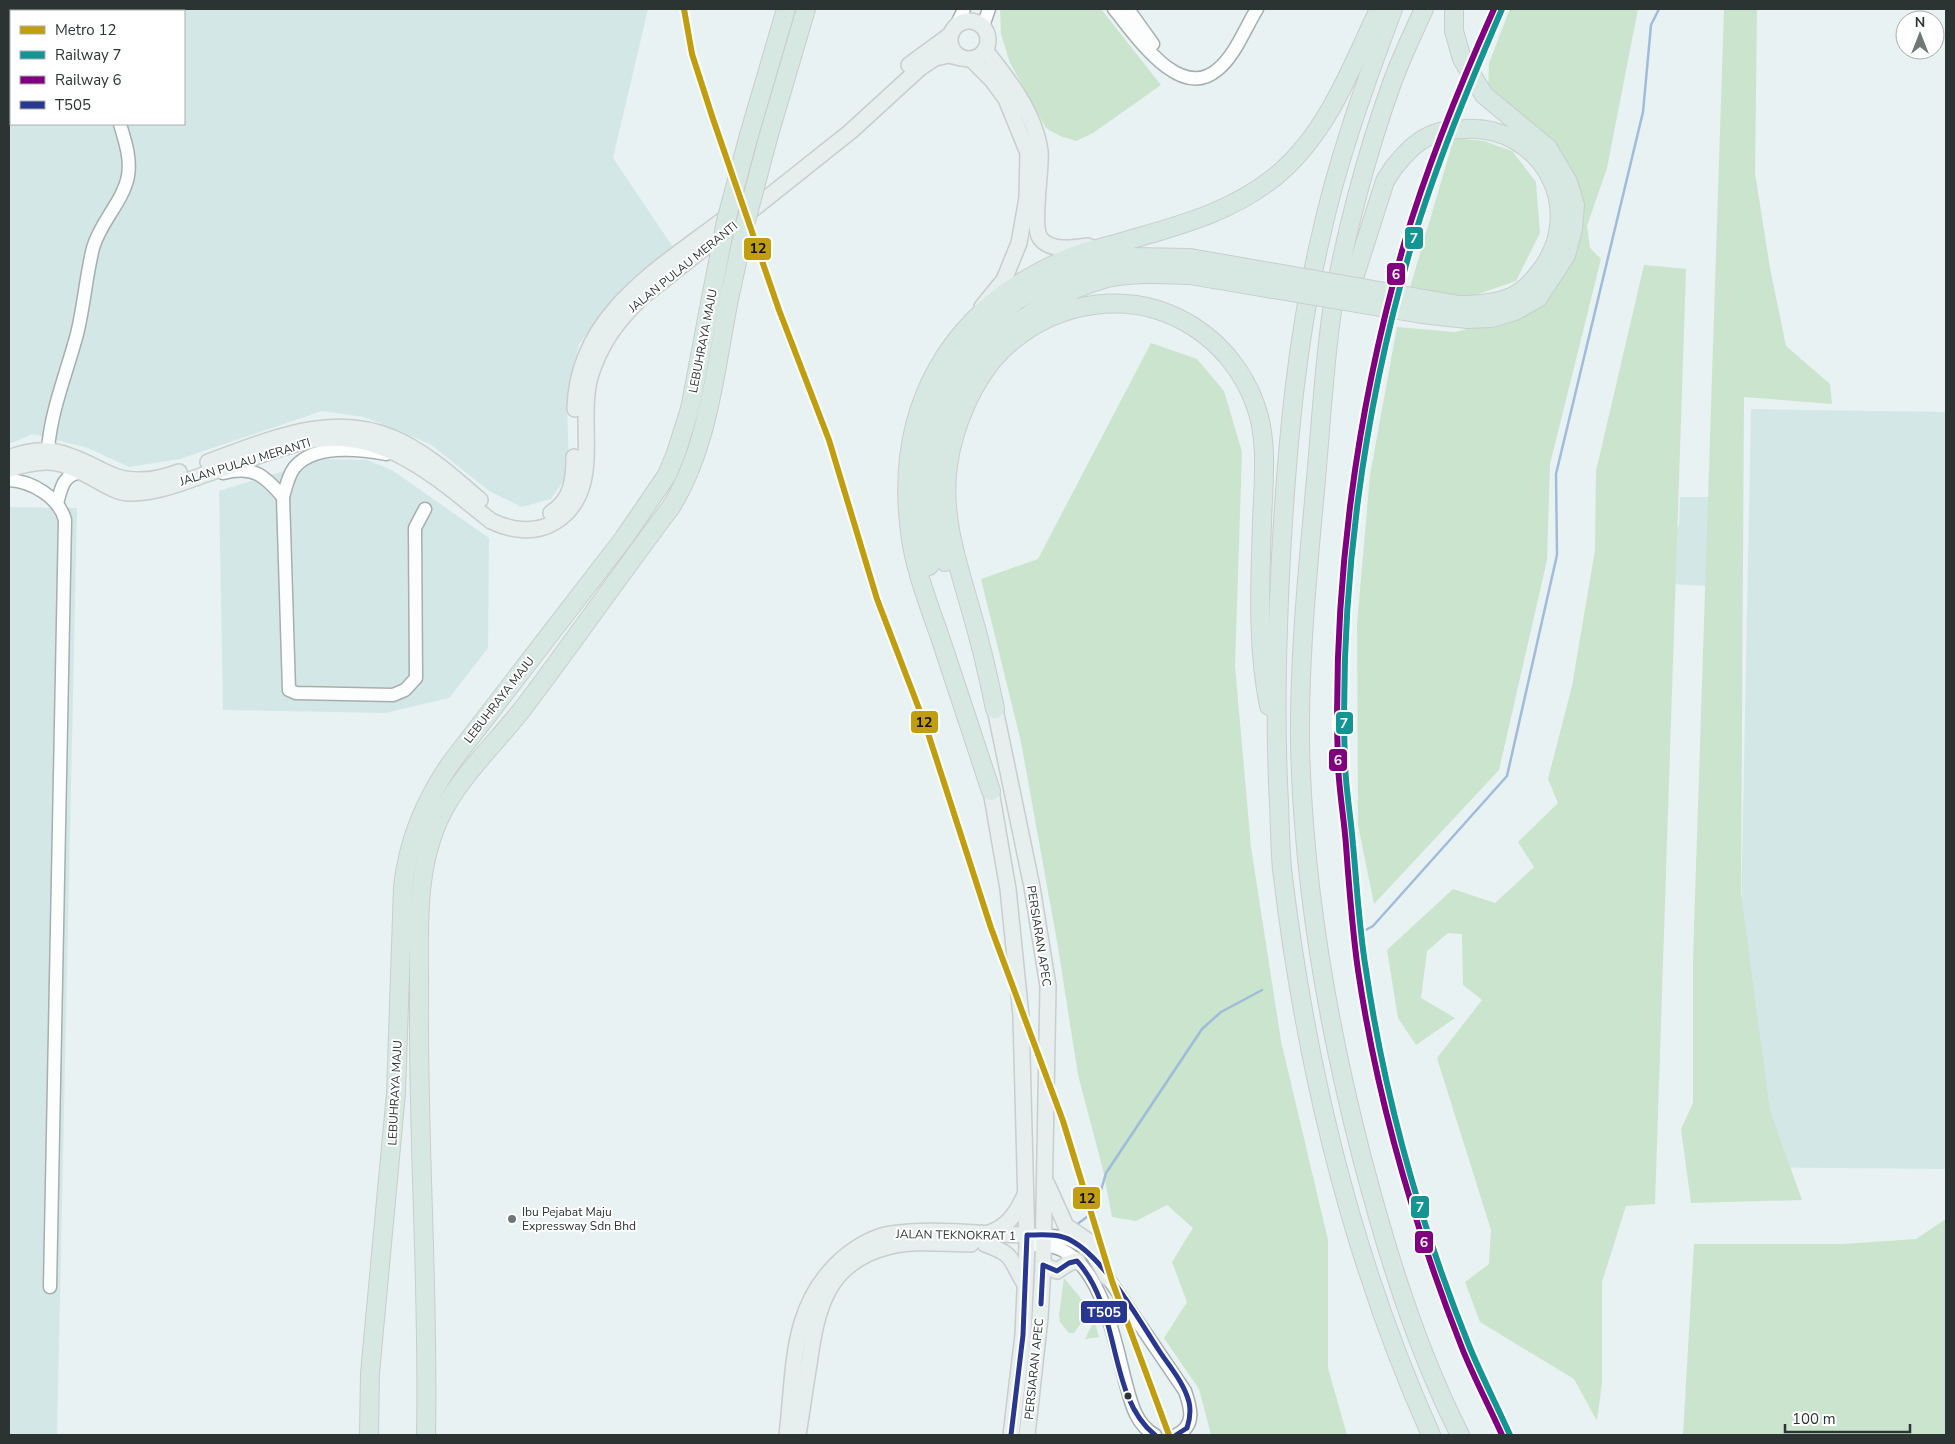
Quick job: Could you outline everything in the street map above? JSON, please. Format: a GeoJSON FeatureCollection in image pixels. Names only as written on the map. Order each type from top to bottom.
{"type":"FeatureCollection","features":[{"type":"Feature","properties":{"kind":"highway","name":"LEBUHRAYA MAJU"},"geometry":{"type":"LineString","coordinates":[[369,1435],[370,1372],[396,1093],[403,888],[409,851],[417,823],[435,786],[450,764],[624,538],[667,476],[690,409],[726,221],[786,9]]}},
{"type":"Feature","properties":{"kind":"highway","name":"LEBUHRAYA MAJU"},"geometry":{"type":"LineString","coordinates":[[426,1435],[427,1372],[419,1043],[421,888],[427,857],[444,810],[455,793],[522,709],[671,507],[684,486],[692,468],[706,415],[745,225],[768,138],[806,9]]}},
{"type":"Feature","properties":{"kind":"highway"},"geometry":{"type":"LineString","coordinates":[[990,790],[914,556],[910,533],[906,466],[915,421],[931,380],[947,350],[960,333],[1010,288],[1065,259],[1190,222],[1233,205],[1277,175],[1312,141],[1334,104],[1379,9]]}},
{"type":"Feature","properties":{"kind":"highway"},"geometry":{"type":"LineString","coordinates":[[1393,9],[1366,80],[1343,155],[1320,238],[1298,349],[1286,473],[1280,566],[1276,736],[1282,866],[1299,981],[1321,1099],[1349,1214],[1384,1324],[1431,1435]]}},
{"type":"Feature","properties":{"kind":"highway"},"geometry":{"type":"LineString","coordinates":[[1424,9],[1392,83],[1346,242],[1332,311],[1307,578],[1300,744],[1309,864],[1322,976],[1345,1092],[1374,1205],[1408,1315],[1460,1435]]}},
{"type":"Feature","properties":{"kind":"highway"},"geometry":{"type":"LineString","coordinates":[[990,790],[962,677],[928,561],[922,529],[919,488],[920,465],[929,423],[940,392],[960,358],[986,327],[1017,300],[1070,273],[1134,256],[1422,314],[1467,319],[1491,318],[1515,311],[1538,298],[1566,255],[1573,229],[1575,205],[1568,182],[1548,148],[1484,95],[1462,59],[1454,31],[1454,9]]}},
{"type":"Feature","properties":{"kind":"highway"},"geometry":{"type":"LineString","coordinates":[[995,709],[983,683],[950,580],[938,536],[934,505],[935,464],[945,424],[955,398],[974,365],[994,342],[1029,314],[1074,288],[1108,278],[1190,267],[1459,306],[1488,304],[1512,296],[1532,283],[1552,255],[1558,238],[1560,204],[1555,185],[1538,157],[1528,147],[1500,132],[1480,128],[1445,130],[1416,144],[1394,166],[1382,190],[1344,314],[1317,474]]}},
{"type":"Feature","properties":{"kind":"highway"},"geometry":{"type":"LineString","coordinates":[[995,709],[981,647],[952,548],[946,506],[948,466],[961,418],[985,371],[1002,350],[1036,324],[1074,308],[1104,302],[1149,306],[1178,317],[1212,339],[1238,370],[1256,405],[1262,437],[1264,472],[1260,564],[1262,672],[1276,736]]}},
{"type":"Feature","properties":{"kind":"main road"},"geometry":{"type":"LineString","coordinates":[[960,333],[1004,280],[1013,262],[1024,222],[1028,174],[1026,146],[1010,106],[992,80],[952,48],[954,30],[970,20],[983,26],[988,38],[985,50],[981,55],[966,58]]}},
{"type":"Feature","properties":{"kind":"main road","name":"JALAN PULAU MERANTI"},"geometry":{"type":"LineString","coordinates":[[9,458],[19,454],[48,449],[76,457],[112,476],[126,480],[153,479],[174,474],[261,442],[306,429],[342,427],[392,437],[422,454],[496,512],[509,518],[525,520],[542,518],[560,507],[569,494],[574,477],[576,395],[580,372],[588,349],[612,310],[634,289],[844,124],[914,60],[954,30]]}},
{"type":"Feature","properties":{"kind":"main road"},"geometry":{"type":"LineString","coordinates":[[985,50],[1016,93],[1036,136],[1040,151],[1037,222],[1041,240],[1059,248],[1129,240]]}},
{"type":"Feature","properties":{"kind":"main road","name":"JALAN PULAU MERANTI"},"geometry":{"type":"LineString","coordinates":[[9,469],[36,461],[51,461],[82,472],[108,486],[130,494],[157,490],[309,441],[355,439],[388,448],[407,458],[491,521],[505,528],[544,528],[566,515],[577,501],[585,480],[586,396],[590,377],[605,340],[621,317],[641,298],[850,132],[920,68],[935,58],[949,55],[966,58]]}},
{"type":"Feature","properties":{"kind":"main road","name":"PERSIARAN APEC"},"geometry":{"type":"LineString","coordinates":[[995,709],[1032,887],[1048,986],[1043,1265],[1040,1318],[1027,1435]]}},
{"type":"Feature","properties":{"kind":"main road","name":"PERSIARAN APEC"},"geometry":{"type":"LineString","coordinates":[[990,790],[1008,889],[1020,987],[1027,1193],[1023,1335],[1011,1435]]}},
{"type":"Feature","properties":{"kind":"main road"},"geometry":{"type":"LineString","coordinates":[[1045,1181],[1066,1226],[1088,1241],[1107,1277]]}},
{"type":"Feature","properties":{"kind":"main road"},"geometry":{"type":"LineString","coordinates":[[1024,1283],[1013,1260],[984,1240],[1004,1225],[1019,1208],[1027,1193]]}},
{"type":"Feature","properties":{"kind":"main road","name":"JALAN TEKNOKRAT 1"},"geometry":{"type":"LineString","coordinates":[[787,1435],[798,1336],[803,1315],[816,1287],[829,1271],[860,1246],[888,1234],[913,1232],[984,1240]]}},
{"type":"Feature","properties":{"kind":"main road","name":"JALAN TEKNOKRAT 1"},"geometry":{"type":"LineString","coordinates":[[798,1435],[814,1327],[819,1308],[837,1277],[866,1255],[890,1246],[914,1243],[1027,1240]]}},
{"type":"Feature","properties":{"kind":"main road"},"geometry":{"type":"LineString","coordinates":[[1043,1265],[1057,1271],[1068,1263],[1077,1261]]}},
{"type":"Feature","properties":{"kind":"street"},"geometry":{"type":"LineString","coordinates":[[954,30],[964,9]]}},
{"type":"Feature","properties":{"kind":"street"},"geometry":{"type":"LineString","coordinates":[[983,26],[989,9]]}},
{"type":"Feature","properties":{"kind":"street"},"geometry":{"type":"LineString","coordinates":[[1114,9],[1159,62],[1188,78],[1203,80],[1218,70],[1231,54],[1257,9]]}},
{"type":"Feature","properties":{"kind":"street"},"geometry":{"type":"LineString","coordinates":[[1128,9],[1164,59],[1167,67]]}},
{"type":"Feature","properties":{"kind":"street"},"geometry":{"type":"LineString","coordinates":[[48,449],[55,412],[83,307],[93,249],[102,227],[126,184],[128,175],[127,148],[120,125]]}},
{"type":"Feature","properties":{"kind":"street"},"geometry":{"type":"LineString","coordinates":[[407,458],[355,451],[314,454],[302,460],[293,469],[283,497],[287,684],[289,690],[296,694],[394,695],[405,690],[416,678],[415,528],[425,509]]}},
{"type":"Feature","properties":{"kind":"street"},"geometry":{"type":"LineString","coordinates":[[186,480],[232,471],[250,471],[260,474],[283,497]]}},
{"type":"Feature","properties":{"kind":"street"},"geometry":{"type":"LineString","coordinates":[[57,504],[66,478],[73,473],[82,472]]}},
{"type":"Feature","properties":{"kind":"street"},"geometry":{"type":"LineString","coordinates":[[9,480],[30,485],[44,492],[57,504],[65,520],[50,1287]]}},
{"type":"Feature","properties":{"kind":"street"},"geometry":{"type":"LineString","coordinates":[[1027,1240],[1044,1240],[1063,1236],[1085,1248],[1185,1391],[1191,1407],[1190,1420],[1187,1428],[1176,1435]]}},
{"type":"Feature","properties":{"kind":"street"},"geometry":{"type":"LineString","coordinates":[[1044,1240],[1064,1251],[1088,1272],[1103,1304],[1134,1409],[1147,1431],[1155,1435]]}},
{"type":"Feature","properties":{"kind":"shaded area"},"geometry":{"type":"Polygon","coordinates":[[[9,9],[648,9],[613,158],[675,250],[615,300],[579,344],[567,396],[569,473],[551,499],[522,507],[489,491],[430,444],[364,417],[322,411],[180,459],[129,467],[88,448],[33,434],[9,444],[9,9]]]}},
{"type":"Feature","properties":{"kind":"shaded area"},"geometry":{"type":"Polygon","coordinates":[[[1751,409],[1946,412],[1946,1169],[1736,1167],[1751,409]]]}},
{"type":"Feature","properties":{"kind":"shaded area"},"geometry":{"type":"Polygon","coordinates":[[[323,459],[367,460],[392,470],[489,538],[488,648],[449,698],[385,713],[223,710],[219,491],[323,459]]]}},
{"type":"Feature","properties":{"kind":"shaded area"},"geometry":{"type":"Polygon","coordinates":[[[1680,497],[1710,497],[1708,586],[1668,584],[1670,526],[1679,526],[1680,497]]]}},
{"type":"Feature","properties":{"kind":"shaded area"},"geometry":{"type":"Polygon","coordinates":[[[9,507],[77,508],[57,1435],[9,1435],[9,507]]]}},
{"type":"Feature","properties":{"kind":"green space"},"geometry":{"type":"Polygon","coordinates":[[[1000,9],[1101,9],[1161,85],[1093,133],[1076,141],[1060,136],[1046,128],[1010,63],[1001,34],[1000,9]]]}},
{"type":"Feature","properties":{"kind":"green space"},"geometry":{"type":"Polygon","coordinates":[[[1510,9],[1638,9],[1607,168],[1587,226],[1590,248],[1601,259],[1550,464],[1547,560],[1499,770],[1374,904],[1358,825],[1357,624],[1370,475],[1397,327],[1455,332],[1505,320],[1580,216],[1488,91],[1489,63],[1510,9]]]}},
{"type":"Feature","properties":{"kind":"green space"},"geometry":{"type":"Polygon","coordinates":[[[1724,9],[1757,9],[1755,173],[1770,268],[1786,346],[1830,384],[1832,404],[1744,397],[1741,893],[1770,1111],[1802,1200],[1691,1203],[1681,1129],[1693,1103],[1693,959],[1724,9]]]}},
{"type":"Feature","properties":{"kind":"green space"},"geometry":{"type":"Polygon","coordinates":[[[1454,138],[1484,141],[1512,151],[1536,182],[1540,233],[1516,281],[1467,298],[1409,291],[1454,138]]]}},
{"type":"Feature","properties":{"kind":"green space"},"geometry":{"type":"Polygon","coordinates":[[[1644,265],[1686,269],[1655,1204],[1626,1206],[1602,1282],[1602,1382],[1597,1421],[1574,1379],[1480,1322],[1465,1282],[1489,1264],[1491,1230],[1437,1058],[1482,1000],[1463,985],[1462,934],[1448,933],[1427,951],[1421,998],[1455,1018],[1416,1045],[1398,1018],[1387,950],[1453,889],[1495,903],[1534,867],[1518,842],[1558,803],[1548,779],[1572,686],[1595,550],[1596,471],[1644,265]]]}},
{"type":"Feature","properties":{"kind":"green space"},"geometry":{"type":"Polygon","coordinates":[[[1151,343],[1197,359],[1224,391],[1242,452],[1235,666],[1251,847],[1281,1041],[1328,1240],[1328,1368],[1347,1435],[1211,1435],[1199,1389],[1164,1338],[1187,1302],[1172,1262],[1193,1228],[1167,1205],[1136,1221],[1112,1217],[1103,1170],[1078,1075],[1058,947],[1021,742],[981,579],[1038,559],[1151,343]]]}},
{"type":"Feature","properties":{"kind":"green space"},"geometry":{"type":"Polygon","coordinates":[[[1946,1219],[1946,1435],[1683,1435],[1694,1244],[1842,1244],[1916,1239],[1946,1219]]]}},
{"type":"Feature","properties":{"kind":"green space"},"geometry":{"type":"Polygon","coordinates":[[[1064,1278],[1092,1312],[1099,1337],[1085,1339],[1092,1325],[1083,1320],[1074,1333],[1069,1333],[1060,1322],[1059,1315],[1064,1278]]]}},
{"type":"Feature","properties":{"kind":"waterway"},"geometry":{"type":"LineString","coordinates":[[1362,932],[1373,926],[1507,776],[1557,555],[1556,474],[1643,112],[1651,25],[1659,9]]}},
{"type":"Feature","properties":{"kind":"waterway"},"geometry":{"type":"LineString","coordinates":[[1076,1225],[1095,1211],[1106,1173],[1202,1029],[1221,1012],[1262,990]]}},
{"type":"Feature","properties":{"kind":"metro line","name":"12"},"geometry":{"type":"LineString","coordinates":[[684,9],[692,54],[713,119],[779,310],[829,440],[877,599],[926,727],[991,928],[1063,1121],[1112,1281],[1169,1435]]}},
{"type":"Feature","properties":{"kind":"rail line","name":"6"},"geometry":{"type":"LineString","coordinates":[[1494,9],[1457,95],[1423,184],[1387,307],[1360,436],[1351,501],[1339,632],[1337,698],[1339,774],[1352,923],[1366,1018],[1376,1066],[1399,1162],[1428,1256],[1471,1370],[1502,1435]]}},
{"type":"Feature","properties":{"kind":"rail line","name":"7"},"geometry":{"type":"LineString","coordinates":[[1502,9],[1454,125],[1421,214],[1395,307],[1380,371],[1358,501],[1346,633],[1344,699],[1346,774],[1360,923],[1366,970],[1383,1066],[1407,1162],[1436,1256],[1479,1370],[1510,1435]]}},
{"type":"Feature","properties":{"kind":"transit line","name":"T505"},"geometry":{"type":"LineString","coordinates":[[1011,1435],[1023,1335],[1027,1235],[1067,1238],[1097,1261],[1109,1276],[1132,1308],[1187,1395],[1190,1412],[1187,1428],[1176,1435]]}},
{"type":"Feature","properties":{"kind":"transit line","name":"T505"},"geometry":{"type":"LineString","coordinates":[[1041,1304],[1043,1265],[1057,1271],[1069,1263],[1077,1261],[1091,1281],[1101,1304],[1129,1399],[1140,1419],[1155,1435]]}},
{"type":"Feature","properties":{"kind":"place","name":"Ibu Pejabat Maju Expressway Sdn Bhd"},"geometry":{"type":"Point","coordinates":[512,1219]}}]}
